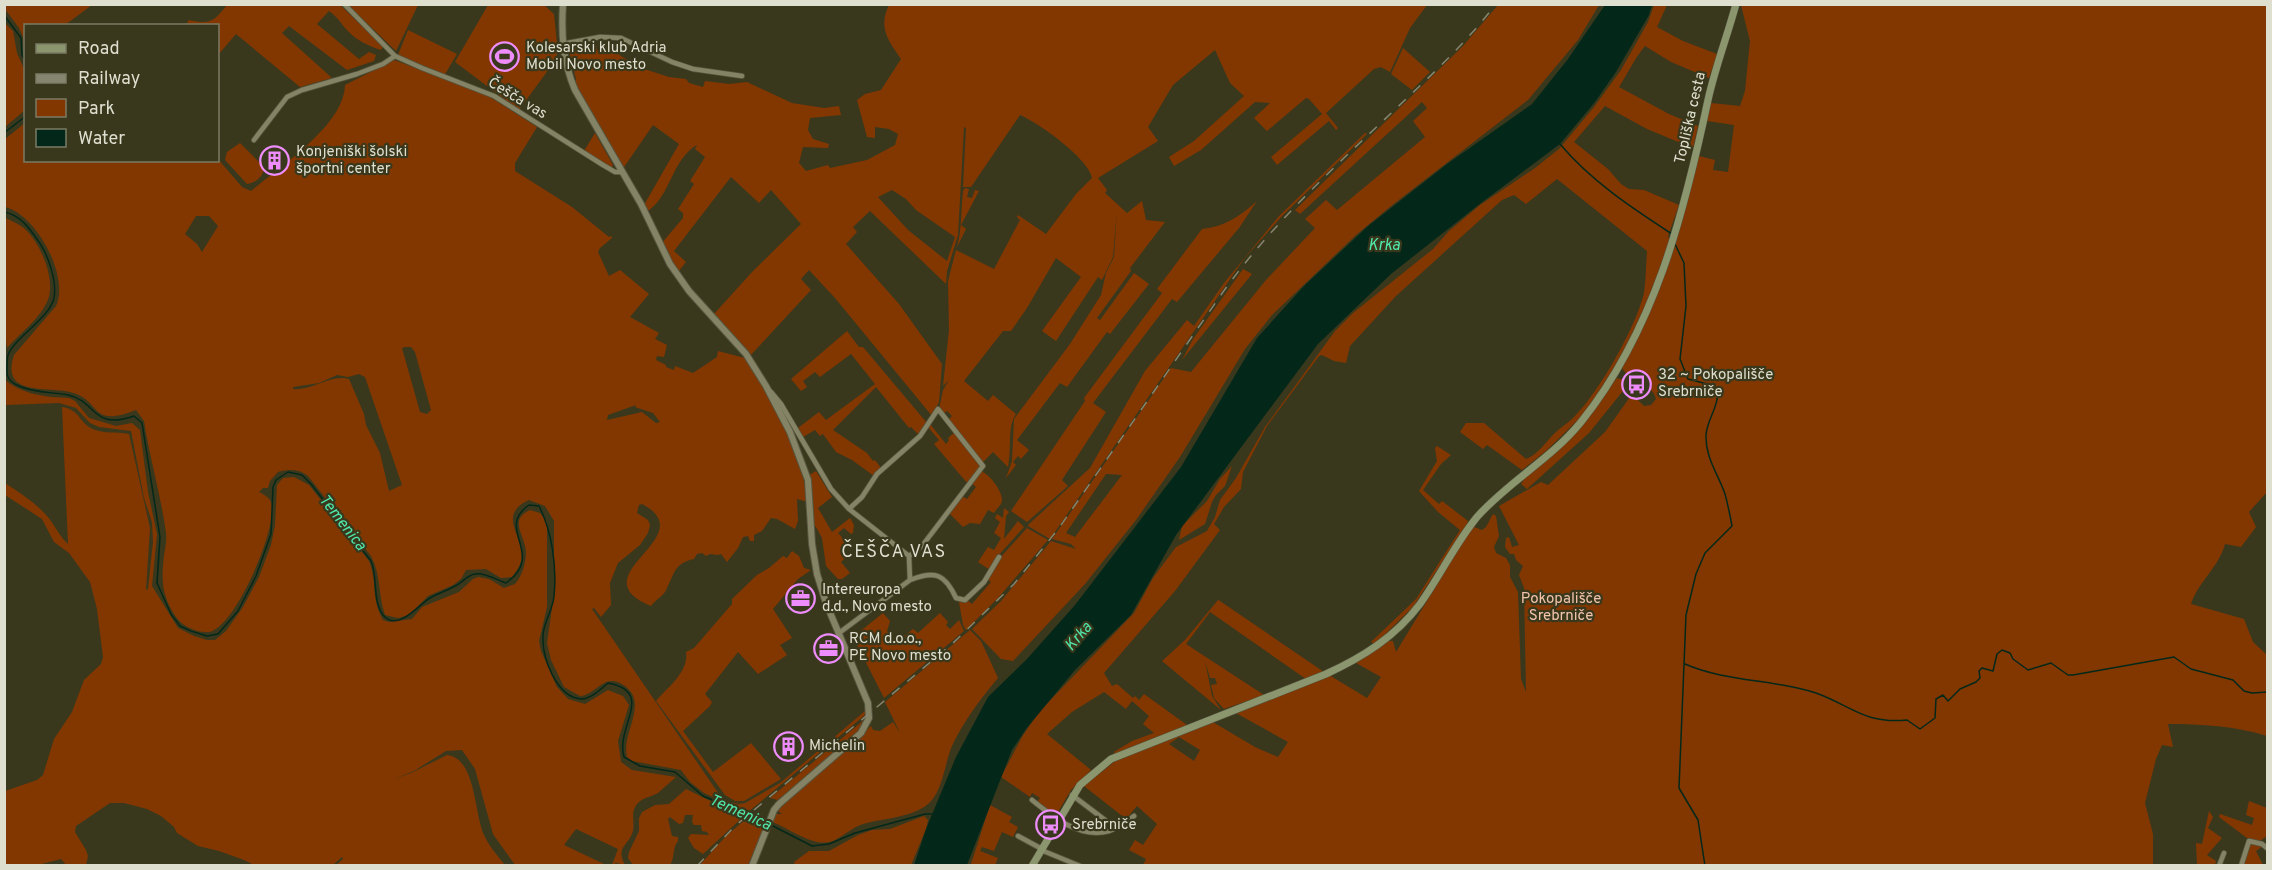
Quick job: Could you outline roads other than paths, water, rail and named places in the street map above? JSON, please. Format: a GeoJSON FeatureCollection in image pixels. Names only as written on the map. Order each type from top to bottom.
{"type":"FeatureCollection","features":[{"type":"Feature","properties":{"kind":"main road","name":"Topliška cesta"},"geometry":{"type":"LineString","coordinates":[[1032,866],[1072,795],[1086,779],[1111,759],[1326,674],[1357,660],[1391,636],[1419,605],[1477,517],[1498,495],[1560,444],[1589,412],[1636,334],[1658,284],[1686,200],[1708,99],[1736,4]]}},
{"type":"Feature","properties":{"kind":"street","name":"Češča vas"},"geometry":{"type":"LineString","coordinates":[[344,4],[395,56],[486,92],[603,165],[615,172],[621,172]]}},
{"type":"Feature","properties":{"kind":"street"},"geometry":{"type":"LineString","coordinates":[[563,4],[562,44],[568,74],[575,90],[641,204],[661,249],[677,275],[746,354],[790,432],[805,470],[810,493],[814,562],[820,586],[865,693],[869,710],[868,723],[855,739],[779,804],[767,827],[752,866]]}},
{"type":"Feature","properties":{"kind":"street"},"geometry":{"type":"LineString","coordinates":[[562,44],[600,37],[621,38],[672,62],[693,69],[742,76]]}},
{"type":"Feature","properties":{"kind":"street"},"geometry":{"type":"LineString","coordinates":[[254,140],[286,96],[357,74],[383,64],[395,56]]}},
{"type":"Feature","properties":{"kind":"street"},"geometry":{"type":"LineString","coordinates":[[766,386],[781,404],[831,489],[849,509],[909,556],[910,580]]}},
{"type":"Feature","properties":{"kind":"street"},"geometry":{"type":"LineString","coordinates":[[849,509],[862,497],[877,474],[920,436],[938,409],[983,466],[928,539],[909,556]]}},
{"type":"Feature","properties":{"kind":"street"},"geometry":{"type":"LineString","coordinates":[[839,633],[910,580],[923,575],[937,575],[947,581],[956,598],[962,601],[978,589],[999,556]]}},
{"type":"Feature","properties":{"kind":"street"},"geometry":{"type":"LineString","coordinates":[[1072,795],[1106,820]]}},
{"type":"Feature","properties":{"kind":"street"},"geometry":{"type":"LineString","coordinates":[[1032,800],[1057,820],[1092,834],[1112,830],[1134,816]]}},
{"type":"Feature","properties":{"kind":"street"},"geometry":{"type":"LineString","coordinates":[[1018,836],[1042,850],[1080,866]]}},
{"type":"Feature","properties":{"kind":"street"},"geometry":{"type":"LineString","coordinates":[[2241,866],[2249,842],[2262,844],[2268,849]]}},
{"type":"Feature","properties":{"kind":"street"},"geometry":{"type":"LineString","coordinates":[[2219,866],[2224,853]]}},
{"type":"Feature","properties":{"kind":"water","name":"Krka"},"geometry":{"type":"Polygon","coordinates":[[[1605,5],[1652,5],[1649,15],[1616,72],[1595,102],[1560,144],[1391,274],[1318,344],[1176,535],[1131,615],[1075,670],[1026,729],[1012,750],[967,865],[914,865],[926,829],[956,757],[988,697],[1027,659],[1075,605],[1181,467],[1257,338],[1304,286],[1368,226],[1447,164],[1532,104],[1568,59],[1605,5]]]}},
{"type":"Feature","properties":{"kind":"waterway","name":"Temenica"},"geometry":{"type":"LineString","coordinates":[[4,15],[21,38],[24,58]]}},
{"type":"Feature","properties":{"kind":"waterway","name":"Temenica"},"geometry":{"type":"LineString","coordinates":[[4,133],[24,118]]}},
{"type":"Feature","properties":{"kind":"waterway"},"geometry":{"type":"LineString","coordinates":[[1560,144],[1599,182],[1672,234]]}},
{"type":"Feature","properties":{"kind":"waterway","name":"Temenica"},"geometry":{"type":"LineString","coordinates":[[4,212],[21,220],[41,245],[52,270],[55,292],[46,313],[18,341],[8,355],[8,377],[25,388],[77,398],[102,418],[120,420],[134,416],[142,423],[160,537],[157,583],[171,614],[180,626],[207,636],[218,634],[238,611],[256,576],[271,534],[273,487],[276,480],[288,472],[302,475],[311,484],[371,561],[377,602],[383,615],[395,621],[408,616],[430,598],[458,585],[472,575],[482,574],[506,583],[517,572],[522,562],[516,523],[520,514],[529,505],[539,506],[550,538],[555,573],[553,601],[543,631],[543,645],[548,665],[558,684],[572,697],[581,699],[592,696],[608,683],[622,688],[629,694],[632,702],[624,734],[624,757],[640,766],[675,772],[703,796],[767,823]]}},
{"type":"Feature","properties":{"kind":"waterway"},"geometry":{"type":"LineString","coordinates":[[1674,242],[1684,263],[1686,306],[1680,359],[1688,379],[1707,384],[1718,390],[1717,402],[1707,429],[1706,443],[1725,494],[1732,526],[1705,553],[1696,574],[1686,615],[1679,788],[1698,820],[1705,866]]}},
{"type":"Feature","properties":{"kind":"waterway"},"geometry":{"type":"LineString","coordinates":[[1685,664],[1717,674],[1800,688],[1869,717],[1892,721],[1907,720],[1920,729],[1935,718],[1936,699],[1943,695],[1948,701],[1960,689],[1976,682],[1980,678],[1979,671],[1982,668],[1993,671],[1997,654],[2002,650],[2010,653],[2013,659],[2028,670],[2051,663],[2068,675],[2174,657],[2191,669],[2233,680],[2244,691],[2268,692]]}},
{"type":"Feature","properties":{"kind":"waterway","name":"Temenica"},"geometry":{"type":"LineString","coordinates":[[771,825],[812,846],[829,844],[855,833],[925,814],[933,814]]}},
{"type":"Feature","properties":{"kind":"railway"},"geometry":{"type":"LineString","coordinates":[[697,866],[735,826],[952,644],[1014,584],[1059,528],[1223,292],[1264,240],[1310,192],[1441,66],[1496,4]]}},
{"type":"Feature","properties":{"kind":"place","name":"Kolesarski klub Adria Mobil Novo mesto"},"geometry":{"type":"Point","coordinates":[505,57]}},
{"type":"Feature","properties":{"kind":"place","name":"Konjeniški šolski športni center"},"geometry":{"type":"Point","coordinates":[275,161]}},
{"type":"Feature","properties":{"kind":"place","name":"32 ~ Pokopališče Srebrniče"},"geometry":{"type":"Point","coordinates":[1637,384]}},
{"type":"Feature","properties":{"kind":"place","name":"Intereuropa d.d., Novo mesto"},"geometry":{"type":"Point","coordinates":[801,599]}},
{"type":"Feature","properties":{"kind":"place","name":"RCM d.o.o., PE Novo mesto"},"geometry":{"type":"Point","coordinates":[828,648]}},
{"type":"Feature","properties":{"kind":"place","name":"Michelin"},"geometry":{"type":"Point","coordinates":[788,746]}},
{"type":"Feature","properties":{"kind":"place","name":"Srebrniče"},"geometry":{"type":"Point","coordinates":[1051,825]}},
{"type":"Feature","properties":{"kind":"district","name":"ČEŠČA VAS"},"geometry":{"type":"Point","coordinates":[894,552]}},
{"type":"Feature","properties":{"kind":"park label","name":"Pokopališče Srebrniče"},"geometry":{"type":"Point","coordinates":[1561,608]}}]}
